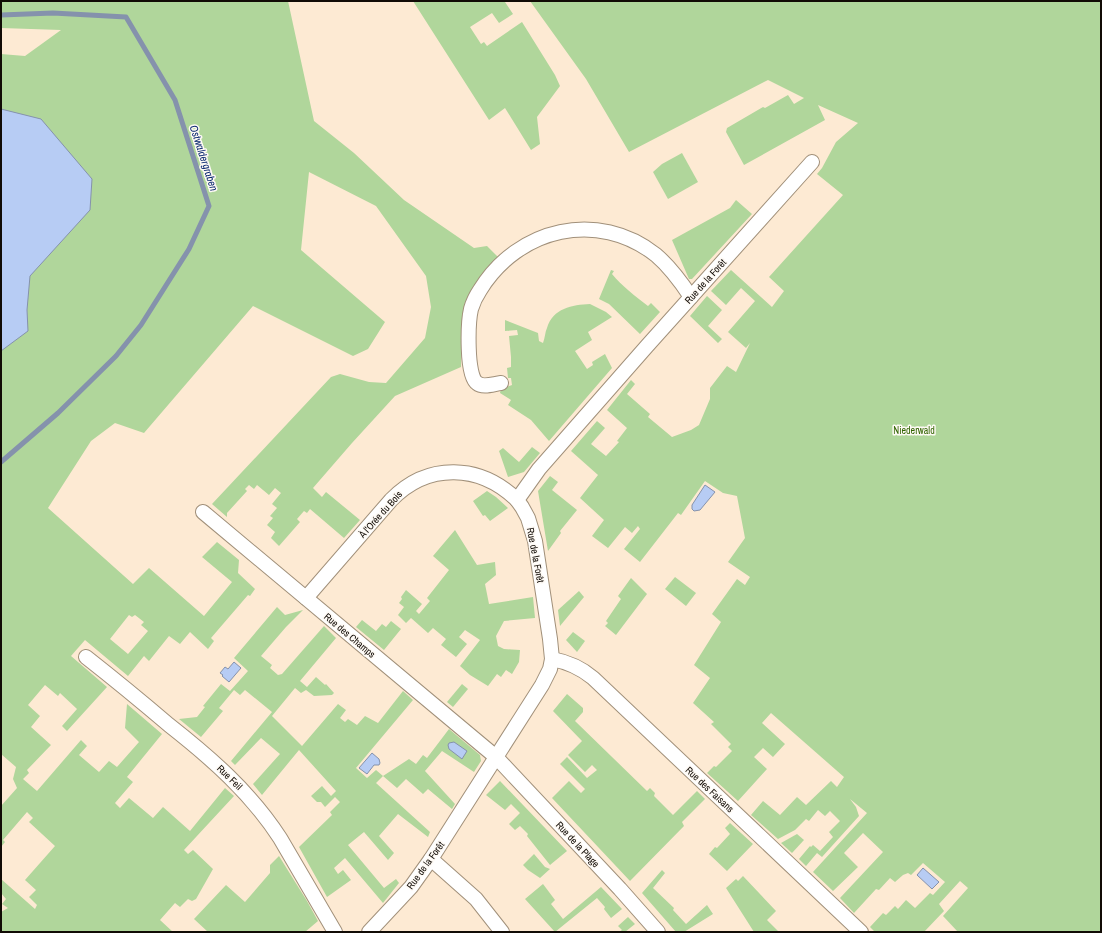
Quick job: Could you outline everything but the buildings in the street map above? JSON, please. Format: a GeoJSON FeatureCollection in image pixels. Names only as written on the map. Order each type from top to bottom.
{"type":"FeatureCollection","features":[{"type":"Feature","properties":{"kind":"street","name":"Rue de la Forêt"},"geometry":{"type":"LineString","coordinates":[[369,932],[411,887],[431,859],[544,681],[550,669],[552,659],[550,639],[534,541],[528,518],[517,500],[539,469],[812,162]]}},
{"type":"Feature","properties":{"kind":"street"},"geometry":{"type":"LineString","coordinates":[[500,383],[482,385],[473,380],[470,363],[471,310],[480,290],[495,270],[518,249],[539,237],[556,233],[585,230],[606,231],[628,238],[657,256],[676,275],[691,297]]}},
{"type":"Feature","properties":{"kind":"street","name":"À l'Orée du Bois"},"geometry":{"type":"LineString","coordinates":[[306,598],[391,500],[404,488],[419,479],[439,474],[459,472],[469,474],[489,480],[503,488],[517,500]]}},
{"type":"Feature","properties":{"kind":"street","name":"Rue des Champs"},"geometry":{"type":"LineString","coordinates":[[203,512],[496,757]]}},
{"type":"Feature","properties":{"kind":"street","name":"Rue Feil"},"geometry":{"type":"LineString","coordinates":[[86,657],[204,753],[249,797],[272,825],[335,932]]}},
{"type":"Feature","properties":{"kind":"street","name":"Rue des Faisans"},"geometry":{"type":"LineString","coordinates":[[552,659],[573,664],[593,678],[862,932]]}},
{"type":"Feature","properties":{"kind":"street","name":"Rue de la Plage"},"geometry":{"type":"LineString","coordinates":[[496,757],[620,889],[658,932]]}},
{"type":"Feature","properties":{"kind":"street"},"geometry":{"type":"LineString","coordinates":[[431,859],[476,899],[502,932]]}},
{"type":"Feature","properties":{"kind":"green space"},"geometry":{"type":"Polygon","coordinates":[[[1,1],[288,1],[314,121],[354,153],[404,200],[474,248],[487,246],[499,258],[479,278],[468,300],[464,322],[461,367],[395,396],[313,488],[322,497],[326,492],[360,520],[344,538],[310,509],[307,513],[304,511],[297,519],[300,522],[279,546],[271,538],[275,532],[267,525],[273,518],[270,516],[277,508],[272,504],[281,493],[275,488],[269,495],[257,485],[254,489],[249,485],[245,489],[247,491],[227,513],[227,517],[212,504],[331,377],[340,374],[369,382],[386,383],[425,338],[431,307],[426,276],[376,206],[309,172],[301,250],[385,322],[368,349],[353,356],[253,306],[144,433],[115,423],[91,441],[48,508],[133,584],[149,568],[204,616],[232,582],[202,557],[217,542],[239,560],[238,573],[255,589],[211,638],[214,641],[208,649],[190,632],[180,644],[169,636],[149,661],[144,656],[128,676],[85,640],[71,656],[107,687],[67,731],[62,726],[77,709],[60,693],[58,696],[45,685],[28,705],[40,716],[31,727],[51,745],[27,770],[29,773],[23,779],[37,791],[81,740],[87,746],[79,755],[99,772],[109,761],[117,767],[139,742],[125,728],[127,704],[162,734],[127,777],[133,782],[115,803],[120,808],[129,798],[153,818],[163,807],[190,831],[225,788],[234,796],[184,850],[188,854],[193,850],[213,869],[196,899],[192,901],[188,899],[180,907],[175,903],[160,920],[173,932],[1,932],[1,912],[8,908],[2,904],[6,899],[1,893],[1,879],[35,909],[37,905],[29,897],[36,890],[25,880],[55,846],[29,822],[33,818],[27,812],[3,840],[5,842],[1,847],[1,806],[17,788],[13,779],[16,767],[1,754],[1,54],[25,56],[61,30],[1,28],[1,1]],[[129,615],[110,639],[128,654],[148,631],[141,625],[144,622],[135,615],[132,617],[129,615]]]}},
{"type":"Feature","properties":{"kind":"green space"},"geometry":{"type":"Polygon","coordinates":[[[413,1],[507,1],[505,2],[513,14],[499,23],[492,13],[470,27],[481,44],[484,42],[487,46],[522,22],[555,75],[560,86],[537,117],[540,144],[531,150],[505,108],[489,120],[413,1]]]}},
{"type":"Feature","properties":{"kind":"green space","name":"Niederwald"},"geometry":{"type":"Polygon","coordinates":[[[530,1],[1101,1],[1101,932],[958,932],[943,916],[968,888],[960,881],[939,904],[944,911],[924,932],[875,932],[870,927],[883,913],[886,915],[895,906],[898,909],[906,900],[915,908],[930,893],[933,895],[945,882],[923,863],[911,875],[908,873],[903,875],[895,882],[890,878],[879,890],[876,889],[854,913],[840,898],[883,852],[863,833],[844,853],[858,867],[833,891],[813,872],[867,813],[850,799],[856,807],[859,816],[822,857],[817,853],[806,866],[799,859],[810,846],[811,847],[813,845],[820,851],[833,837],[829,832],[840,821],[830,811],[825,816],[818,810],[809,821],[806,819],[795,830],[778,839],[751,815],[763,801],[780,815],[797,797],[806,805],[831,781],[837,787],[844,777],[771,713],[762,723],[785,744],[773,757],[763,748],[754,757],[767,769],[738,801],[707,773],[714,766],[716,767],[732,751],[728,747],[731,744],[711,724],[714,722],[693,703],[710,678],[694,665],[721,622],[712,614],[737,579],[745,585],[750,577],[728,562],[745,538],[737,496],[723,493],[705,481],[681,515],[678,513],[640,562],[624,549],[640,529],[638,526],[632,533],[625,527],[608,548],[592,536],[604,520],[580,498],[598,475],[571,451],[597,421],[605,428],[591,444],[606,456],[619,442],[617,441],[627,428],[607,410],[631,380],[635,384],[627,394],[650,414],[648,417],[672,437],[691,430],[699,425],[710,399],[710,388],[727,366],[736,372],[750,343],[746,348],[728,332],[755,301],[741,288],[726,305],[711,291],[731,270],[772,307],[784,291],[769,277],[843,195],[817,174],[822,168],[836,142],[858,123],[818,105],[825,120],[744,165],[726,132],[727,128],[763,107],[765,108],[788,95],[794,104],[804,98],[768,80],[629,152],[586,79],[530,1]]]}},
{"type":"Feature","properties":{"kind":"green space"},"geometry":{"type":"Polygon","coordinates":[[[682,153],[698,182],[668,199],[653,172],[662,164],[682,153]]]}},
{"type":"Feature","properties":{"kind":"green space"},"geometry":{"type":"Polygon","coordinates":[[[736,200],[752,214],[692,279],[689,279],[672,240],[730,208],[736,200]]]}},
{"type":"Feature","properties":{"kind":"green space"},"geometry":{"type":"Polygon","coordinates":[[[611,270],[614,271],[612,274],[629,291],[648,306],[651,303],[660,312],[640,334],[609,304],[599,299],[611,270]]]}},
{"type":"Feature","properties":{"kind":"green space"},"geometry":{"type":"Polygon","coordinates":[[[707,296],[722,310],[708,326],[722,339],[718,343],[690,316],[707,296]]]}},
{"type":"Feature","properties":{"kind":"green space"},"geometry":{"type":"Polygon","coordinates":[[[590,304],[606,312],[612,317],[588,332],[592,340],[575,351],[587,369],[593,365],[592,362],[605,354],[612,368],[549,441],[531,420],[508,405],[511,400],[500,393],[501,389],[512,385],[511,378],[508,378],[507,368],[511,367],[509,336],[518,335],[517,330],[505,331],[505,320],[538,333],[539,341],[543,343],[550,321],[558,312],[577,305],[590,304]]]}},
{"type":"Feature","properties":{"kind":"green space"},"geometry":{"type":"Polygon","coordinates":[[[532,447],[540,453],[524,472],[508,477],[499,451],[503,448],[519,462],[532,447]]]}},
{"type":"Feature","properties":{"kind":"green space"},"geometry":{"type":"Polygon","coordinates":[[[550,476],[558,482],[552,490],[577,510],[560,531],[561,533],[548,551],[538,491],[550,476]]]}},
{"type":"Feature","properties":{"kind":"green space"},"geometry":{"type":"Polygon","coordinates":[[[487,491],[508,508],[490,521],[485,515],[483,516],[473,501],[487,491]]]}},
{"type":"Feature","properties":{"kind":"green space"},"geometry":{"type":"Polygon","coordinates":[[[455,530],[477,565],[495,562],[496,575],[485,584],[489,604],[533,597],[535,618],[504,621],[496,636],[498,646],[504,649],[520,650],[519,662],[512,674],[506,670],[501,677],[497,674],[488,686],[470,675],[460,666],[480,640],[465,630],[459,637],[467,644],[456,657],[441,645],[446,639],[433,628],[428,633],[411,618],[406,623],[398,615],[404,607],[399,603],[406,590],[422,604],[416,611],[419,614],[430,601],[427,598],[449,570],[433,556],[455,530]]]}},
{"type":"Feature","properties":{"kind":"green space"},"geometry":{"type":"Polygon","coordinates":[[[675,577],[696,593],[686,606],[665,589],[675,577]]]}},
{"type":"Feature","properties":{"kind":"green space"},"geometry":{"type":"Polygon","coordinates":[[[631,578],[647,594],[616,635],[605,626],[608,623],[606,621],[621,599],[618,596],[631,578]]]}},
{"type":"Feature","properties":{"kind":"green space"},"geometry":{"type":"Polygon","coordinates":[[[579,591],[584,597],[560,626],[558,610],[579,591]]]}},
{"type":"Feature","properties":{"kind":"green space"},"geometry":{"type":"Polygon","coordinates":[[[277,607],[285,615],[303,610],[261,656],[272,665],[270,668],[278,675],[282,674],[324,626],[336,638],[300,681],[307,687],[316,677],[325,685],[326,684],[334,693],[332,695],[314,696],[306,690],[301,693],[295,688],[272,716],[302,746],[338,704],[346,710],[340,718],[345,722],[348,719],[357,725],[365,716],[378,723],[403,691],[413,700],[356,768],[367,778],[376,770],[383,776],[376,783],[430,832],[428,837],[398,814],[379,836],[394,853],[388,860],[364,832],[348,845],[384,888],[396,879],[399,883],[383,903],[345,858],[334,868],[338,874],[343,870],[351,880],[327,897],[299,847],[332,815],[330,812],[340,802],[335,797],[325,807],[321,802],[317,802],[311,796],[322,786],[331,796],[336,791],[299,750],[262,795],[253,784],[280,754],[261,738],[235,765],[231,761],[272,712],[245,690],[240,695],[234,690],[219,708],[223,711],[201,737],[179,719],[197,717],[205,707],[203,706],[221,684],[230,691],[248,671],[234,658],[277,607]]]}},
{"type":"Feature","properties":{"kind":"green space"},"geometry":{"type":"Polygon","coordinates":[[[362,620],[376,631],[382,624],[386,627],[391,621],[401,629],[384,650],[356,627],[362,620]]]}},
{"type":"Feature","properties":{"kind":"green space"},"geometry":{"type":"Polygon","coordinates":[[[573,632],[585,641],[577,652],[566,640],[573,632]]]}},
{"type":"Feature","properties":{"kind":"green space"},"geometry":{"type":"Polygon","coordinates":[[[462,684],[468,689],[453,707],[447,702],[462,684]]]}},
{"type":"Feature","properties":{"kind":"green space"},"geometry":{"type":"Polygon","coordinates":[[[567,694],[583,708],[583,712],[575,721],[647,791],[650,788],[655,793],[654,796],[673,815],[697,791],[705,799],[682,822],[684,826],[630,881],[552,798],[569,781],[581,793],[585,789],[560,764],[567,757],[587,778],[597,770],[592,765],[585,772],[568,755],[582,741],[553,711],[567,694]]]}},
{"type":"Feature","properties":{"kind":"green space"},"geometry":{"type":"Polygon","coordinates":[[[449,729],[480,755],[481,761],[474,772],[442,751],[425,771],[455,804],[452,809],[428,789],[423,794],[406,779],[397,788],[383,776],[409,759],[416,764],[423,755],[427,758],[449,729]]]}},
{"type":"Feature","properties":{"kind":"green space"},"geometry":{"type":"Polygon","coordinates":[[[500,781],[567,851],[550,865],[527,836],[528,834],[520,826],[515,830],[509,824],[520,813],[511,804],[505,810],[486,795],[500,781]]]}},
{"type":"Feature","properties":{"kind":"green space"},"geometry":{"type":"Polygon","coordinates":[[[730,823],[753,844],[727,871],[709,854],[730,834],[725,828],[730,823]]]}},
{"type":"Feature","properties":{"kind":"green space"},"geometry":{"type":"Polygon","coordinates":[[[797,834],[804,840],[792,853],[781,843],[797,834]]]}},
{"type":"Feature","properties":{"kind":"green space"},"geometry":{"type":"Polygon","coordinates":[[[534,854],[545,867],[550,869],[540,878],[523,865],[534,854]]]}},
{"type":"Feature","properties":{"kind":"green space"},"geometry":{"type":"Polygon","coordinates":[[[279,856],[318,921],[305,932],[208,932],[194,919],[226,885],[245,902],[270,873],[270,865],[279,856]]]}},
{"type":"Feature","properties":{"kind":"green space"},"geometry":{"type":"Polygon","coordinates":[[[662,870],[665,873],[653,888],[674,908],[673,910],[686,924],[707,905],[713,914],[684,932],[676,932],[642,893],[662,870]]]}},
{"type":"Feature","properties":{"kind":"green space"},"geometry":{"type":"Polygon","coordinates":[[[743,876],[776,911],[767,920],[779,932],[754,932],[726,888],[736,879],[738,881],[743,876]]]}},
{"type":"Feature","properties":{"kind":"green space"},"geometry":{"type":"Polygon","coordinates":[[[543,884],[555,900],[551,904],[563,919],[601,887],[622,909],[611,918],[604,909],[605,907],[597,898],[555,932],[525,899],[543,884]]]}},
{"type":"Feature","properties":{"kind":"green space"},"geometry":{"type":"Polygon","coordinates":[[[628,917],[635,924],[625,932],[619,932],[622,930],[618,926],[628,917]]]}},
{"type":"Feature","properties":{"kind":"water"},"geometry":{"type":"Polygon","coordinates":[[[1,109],[41,119],[92,179],[90,210],[30,276],[27,310],[28,331],[1,351],[1,109]]]}},
{"type":"Feature","properties":{"kind":"water"},"geometry":{"type":"Polygon","coordinates":[[[705,485],[715,492],[700,510],[694,511],[692,509],[692,505],[705,485]]]}},
{"type":"Feature","properties":{"kind":"water"},"geometry":{"type":"Polygon","coordinates":[[[234,662],[241,668],[229,682],[220,673],[225,667],[228,669],[234,662]]]}},
{"type":"Feature","properties":{"kind":"water"},"geometry":{"type":"Polygon","coordinates":[[[454,742],[467,751],[462,759],[449,749],[449,743],[454,742]]]}},
{"type":"Feature","properties":{"kind":"water"},"geometry":{"type":"Polygon","coordinates":[[[372,753],[379,759],[380,763],[379,765],[374,765],[367,774],[359,768],[372,753]]]}},
{"type":"Feature","properties":{"kind":"water"},"geometry":{"type":"Polygon","coordinates":[[[923,868],[939,882],[932,889],[917,875],[923,868]]]}},
{"type":"Feature","properties":{"kind":"waterway","name":"Ostwaldergraben"},"geometry":{"type":"LineString","coordinates":[[1,15],[53,13],[126,17],[175,100],[209,206],[189,249],[141,325],[116,356],[58,413],[1,462]]}}]}
